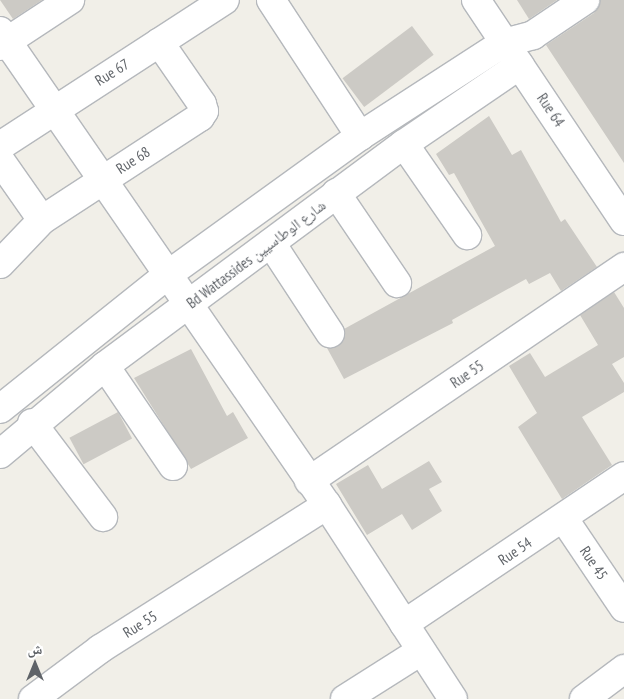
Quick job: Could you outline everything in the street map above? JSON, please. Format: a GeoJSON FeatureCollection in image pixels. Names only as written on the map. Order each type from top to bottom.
{"type":"FeatureCollection","features":[{"type":"Feature","properties":{"kind":"street"},"geometry":{"type":"LineString","coordinates":[[70,0],[2,39],[54,108],[166,276],[327,506],[453,699]]}},
{"type":"Feature","properties":{"kind":"street","name":"Rue 67"},"geometry":{"type":"LineString","coordinates":[[0,146],[54,108],[225,0]]}},
{"type":"Feature","properties":{"kind":"street"},"geometry":{"type":"LineString","coordinates":[[270,0],[360,136]]}},
{"type":"Feature","properties":{"kind":"street","name":"Rue 64"},"geometry":{"type":"LineString","coordinates":[[476,0],[624,221]]}},
{"type":"Feature","properties":{"kind":"street"},"geometry":{"type":"LineString","coordinates":[[0,408],[166,276],[360,136],[504,43],[533,35],[585,0]]}},
{"type":"Feature","properties":{"kind":"street"},"geometry":{"type":"LineString","coordinates":[[520,65],[533,35]]}},
{"type":"Feature","properties":{"kind":"street","name":"Rue 68"},"geometry":{"type":"LineString","coordinates":[[0,264],[42,220],[204,111],[159,42]]}},
{"type":"Feature","properties":{"kind":"street","name":"Bd Wattassides شارع الوطاسيين"},"geometry":{"type":"LineString","coordinates":[[0,454],[32,424],[105,366],[404,144],[520,65]]}},
{"type":"Feature","properties":{"kind":"street"},"geometry":{"type":"LineString","coordinates":[[404,144],[467,236]]}},
{"type":"Feature","properties":{"kind":"street"},"geometry":{"type":"LineString","coordinates":[[0,160],[42,220]]}},
{"type":"Feature","properties":{"kind":"street"},"geometry":{"type":"LineString","coordinates":[[336,194],[397,283]]}},
{"type":"Feature","properties":{"kind":"street"},"geometry":{"type":"LineString","coordinates":[[271,243],[330,333]]}},
{"type":"Feature","properties":{"kind":"street","name":"Rue 55"},"geometry":{"type":"LineString","coordinates":[[309,482],[624,267]]}},
{"type":"Feature","properties":{"kind":"street"},"geometry":{"type":"LineString","coordinates":[[105,366],[173,466]]}},
{"type":"Feature","properties":{"kind":"street"},"geometry":{"type":"LineString","coordinates":[[32,424],[103,517]]}},
{"type":"Feature","properties":{"kind":"street","name":"Rue 54"},"geometry":{"type":"LineString","coordinates":[[404,624],[564,519],[624,476]]}},
{"type":"Feature","properties":{"kind":"street","name":"Rue 55"},"geometry":{"type":"LineString","coordinates":[[33,699],[100,649],[327,506]]}},
{"type":"Feature","properties":{"kind":"street","name":"Rue 45"},"geometry":{"type":"LineString","coordinates":[[564,519],[624,608]]}},
{"type":"Feature","properties":{"kind":"street"},"geometry":{"type":"LineString","coordinates":[[345,699],[421,652]]}},
{"type":"Feature","properties":{"kind":"street"},"geometry":{"type":"LineString","coordinates":[[584,699],[624,669]]}},
{"type":"Feature","properties":{"kind":"building"},"geometry":{"type":"Polygon","coordinates":[[[0,0],[42,0],[13,19],[0,0]]]}},
{"type":"Feature","properties":{"kind":"building"},"geometry":{"type":"Polygon","coordinates":[[[517,0],[557,0],[529,19],[517,0]]]}},
{"type":"Feature","properties":{"kind":"building"},"geometry":{"type":"Polygon","coordinates":[[[600,0],[624,0],[624,163],[546,45],[594,13],[600,0]]]}},
{"type":"Feature","properties":{"kind":"building"},"geometry":{"type":"Polygon","coordinates":[[[412,26],[434,55],[364,107],[343,78],[412,26]]]}},
{"type":"Feature","properties":{"kind":"building"},"geometry":{"type":"Polygon","coordinates":[[[489,116],[512,155],[521,150],[561,222],[565,219],[597,267],[561,291],[550,273],[529,284],[526,279],[452,320],[453,323],[344,379],[327,348],[338,346],[344,340],[344,329],[495,246],[454,173],[449,175],[436,154],[489,116]]]}},
{"type":"Feature","properties":{"kind":"building"},"geometry":{"type":"Polygon","coordinates":[[[614,292],[624,308],[624,357],[612,364],[624,383],[624,392],[582,417],[612,465],[562,499],[518,427],[537,413],[509,366],[530,353],[545,377],[598,345],[580,315],[614,292]]]}},
{"type":"Feature","properties":{"kind":"building"},"geometry":{"type":"Polygon","coordinates":[[[191,349],[227,416],[233,412],[248,438],[191,469],[134,378],[191,349]]]}},
{"type":"Feature","properties":{"kind":"building"},"geometry":{"type":"Polygon","coordinates":[[[118,412],[132,438],[84,464],[69,438],[118,412]]]}},
{"type":"Feature","properties":{"kind":"building"},"geometry":{"type":"Polygon","coordinates":[[[429,461],[442,482],[429,489],[442,511],[412,530],[402,514],[367,535],[336,484],[368,465],[382,489],[429,461]]]}}]}
